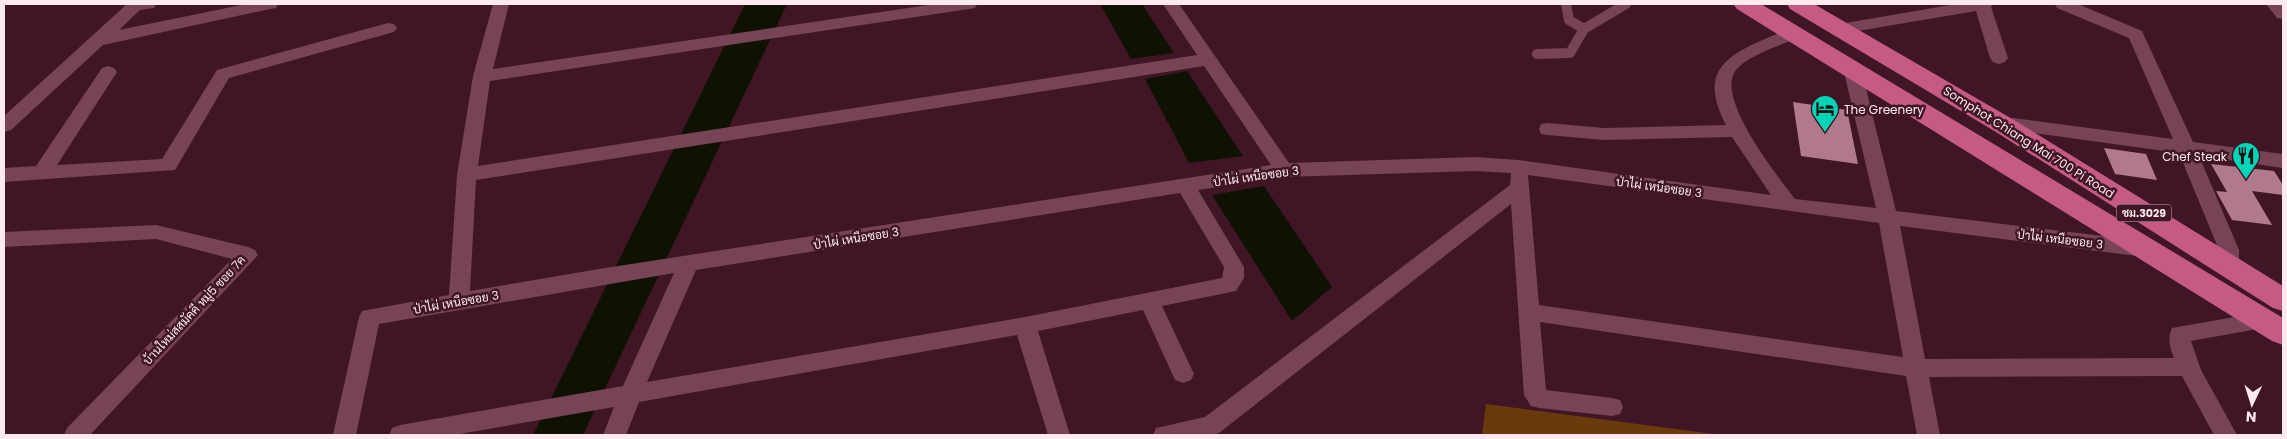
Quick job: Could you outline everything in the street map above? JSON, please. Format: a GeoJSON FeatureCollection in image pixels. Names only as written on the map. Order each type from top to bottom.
{"type":"FeatureCollection","features":[{"type":"Feature","properties":{"kind":"main road","name":"ชม.3029"},"geometry":{"type":"LineString","coordinates":[[1745,4],[1853,72],[2273,327]]}},
{"type":"Feature","properties":{"kind":"main road","name":"Somphot Chiang Mai 700 Pi Road"},"geometry":{"type":"LineString","coordinates":[[1798,4],[2005,126],[2283,300]]}},
{"type":"Feature","properties":{"kind":"main road","name":"ชม.3029"},"geometry":{"type":"LineString","coordinates":[[2229,266],[2283,288]]}},
{"type":"Feature","properties":{"kind":"street"},"geometry":{"type":"LineString","coordinates":[[4,126],[135,6],[148,4]]}},
{"type":"Feature","properties":{"kind":"street"},"geometry":{"type":"LineString","coordinates":[[99,40],[270,4]]}},
{"type":"Feature","properties":{"kind":"street"},"geometry":{"type":"LineString","coordinates":[[459,300],[467,175],[482,76],[501,4]]}},
{"type":"Feature","properties":{"kind":"street"},"geometry":{"type":"LineString","coordinates":[[482,76],[970,4]]}},
{"type":"Feature","properties":{"kind":"street"},"geometry":{"type":"LineString","coordinates":[[1170,4],[1210,59],[1284,170]]}},
{"type":"Feature","properties":{"kind":"street"},"geometry":{"type":"LineString","coordinates":[[1840,29],[1983,4],[1999,58]]}},
{"type":"Feature","properties":{"kind":"street"},"geometry":{"type":"LineString","coordinates":[[2063,4],[2093,15],[2136,35],[2229,250],[2229,266]]}},
{"type":"Feature","properties":{"kind":"street"},"geometry":{"type":"LineString","coordinates":[[2274,4],[2283,14]]}},
{"type":"Feature","properties":{"kind":"street"},"geometry":{"type":"LineString","coordinates":[[4,175],[168,165],[223,74],[388,28]]}},
{"type":"Feature","properties":{"kind":"street"},"geometry":{"type":"LineString","coordinates":[[1789,205],[1736,131],[1722,90],[1726,70],[1745,54],[1792,34]]}},
{"type":"Feature","properties":{"kind":"street"},"geometry":{"type":"LineString","coordinates":[[467,175],[667,142],[1210,59]]}},
{"type":"Feature","properties":{"kind":"street"},"geometry":{"type":"LineString","coordinates":[[42,173],[108,72]]}},
{"type":"Feature","properties":{"kind":"street"},"geometry":{"type":"LineString","coordinates":[[1853,72],[1888,217],[1928,435]]}},
{"type":"Feature","properties":{"kind":"street"},"geometry":{"type":"LineString","coordinates":[[2005,126],[2013,124],[2283,161]]}},
{"type":"Feature","properties":{"kind":"street"},"geometry":{"type":"LineString","coordinates":[[1548,129],[1604,134],[1736,131]]}},
{"type":"Feature","properties":{"kind":"street","name":"ป่าไผ่ เหนือซอย 3"},"geometry":{"type":"LineString","coordinates":[[344,435],[370,317],[459,300],[1284,170],[1475,164],[1519,177],[1789,205],[2147,250]]}},
{"type":"Feature","properties":{"kind":"street"},"geometry":{"type":"LineString","coordinates":[[1519,177],[1535,395],[1539,399],[1612,407]]}},
{"type":"Feature","properties":{"kind":"street"},"geometry":{"type":"LineString","coordinates":[[1164,435],[1211,426],[1519,177]]}},
{"type":"Feature","properties":{"kind":"street"},"geometry":{"type":"LineString","coordinates":[[400,435],[1025,325],[1228,285],[1234,278],[1234,267],[1185,186]]}},
{"type":"Feature","properties":{"kind":"street","name":"บ้านใหม่สสมัคคี หมู่5 ซอย 7ค"},"geometry":{"type":"LineString","coordinates":[[4,239],[156,232],[248,255],[75,435]]}},
{"type":"Feature","properties":{"kind":"street"},"geometry":{"type":"LineString","coordinates":[[616,435],[678,266]]}},
{"type":"Feature","properties":{"kind":"street"},"geometry":{"type":"LineString","coordinates":[[1150,301],[1183,374]]}},
{"type":"Feature","properties":{"kind":"street"},"geometry":{"type":"LineString","coordinates":[[1529,312],[1915,368],[2189,367]]}},
{"type":"Feature","properties":{"kind":"street"},"geometry":{"type":"LineString","coordinates":[[1025,325],[1058,435]]}},
{"type":"Feature","properties":{"kind":"street"},"geometry":{"type":"LineString","coordinates":[[2226,435],[2189,367],[2179,343],[2180,334],[2273,327]]}},
{"type":"Feature","properties":{"kind":"lane"},"geometry":{"type":"LineString","coordinates":[[1566,4],[1569,20],[1584,29]]}},
{"type":"Feature","properties":{"kind":"lane"},"geometry":{"type":"LineString","coordinates":[[1537,54],[1570,53],[1584,29],[1626,4]]}},
{"type":"Feature","properties":{"kind":"shaded area"},"geometry":{"type":"Polygon","coordinates":[[[745,4],[787,4],[583,435],[533,435],[745,4]]]}},
{"type":"Feature","properties":{"kind":"shaded area"},"geometry":{"type":"Polygon","coordinates":[[[1100,4],[1142,4],[1174,53],[1131,59],[1100,4]]]}},
{"type":"Feature","properties":{"kind":"shaded area"},"geometry":{"type":"Polygon","coordinates":[[[1187,71],[1243,156],[1189,163],[1145,79],[1187,71]]]}},
{"type":"Feature","properties":{"kind":"shaded area"},"geometry":{"type":"Polygon","coordinates":[[[1264,186],[1332,287],[1292,321],[1212,195],[1264,186]]]}},
{"type":"Feature","properties":{"kind":"shaded area"},"geometry":{"type":"Polygon","coordinates":[[[1486,404],[1721,435],[1482,435],[1486,404]]]}},
{"type":"Feature","properties":{"kind":"building","name":"The Greenery"},"geometry":{"type":"Polygon","coordinates":[[[1793,102],[1847,110],[1858,164],[1801,156],[1793,102]]]}},
{"type":"Feature","properties":{"kind":"building"},"geometry":{"type":"Polygon","coordinates":[[[2104,148],[2146,154],[2157,180],[2115,174],[2104,148]]]}},
{"type":"Feature","properties":{"kind":"building"},"geometry":{"type":"Polygon","coordinates":[[[2211,164],[2274,171],[2283,185],[2283,195],[2252,191],[2272,225],[2232,220],[2216,191],[2227,192],[2211,164]]]}},
{"type":"Feature","properties":{"kind":"place","name":"The Greenery"},"geometry":{"type":"Point","coordinates":[1825,133]}},
{"type":"Feature","properties":{"kind":"place","name":"Chef Steak"},"geometry":{"type":"Point","coordinates":[2246,180]}}]}
